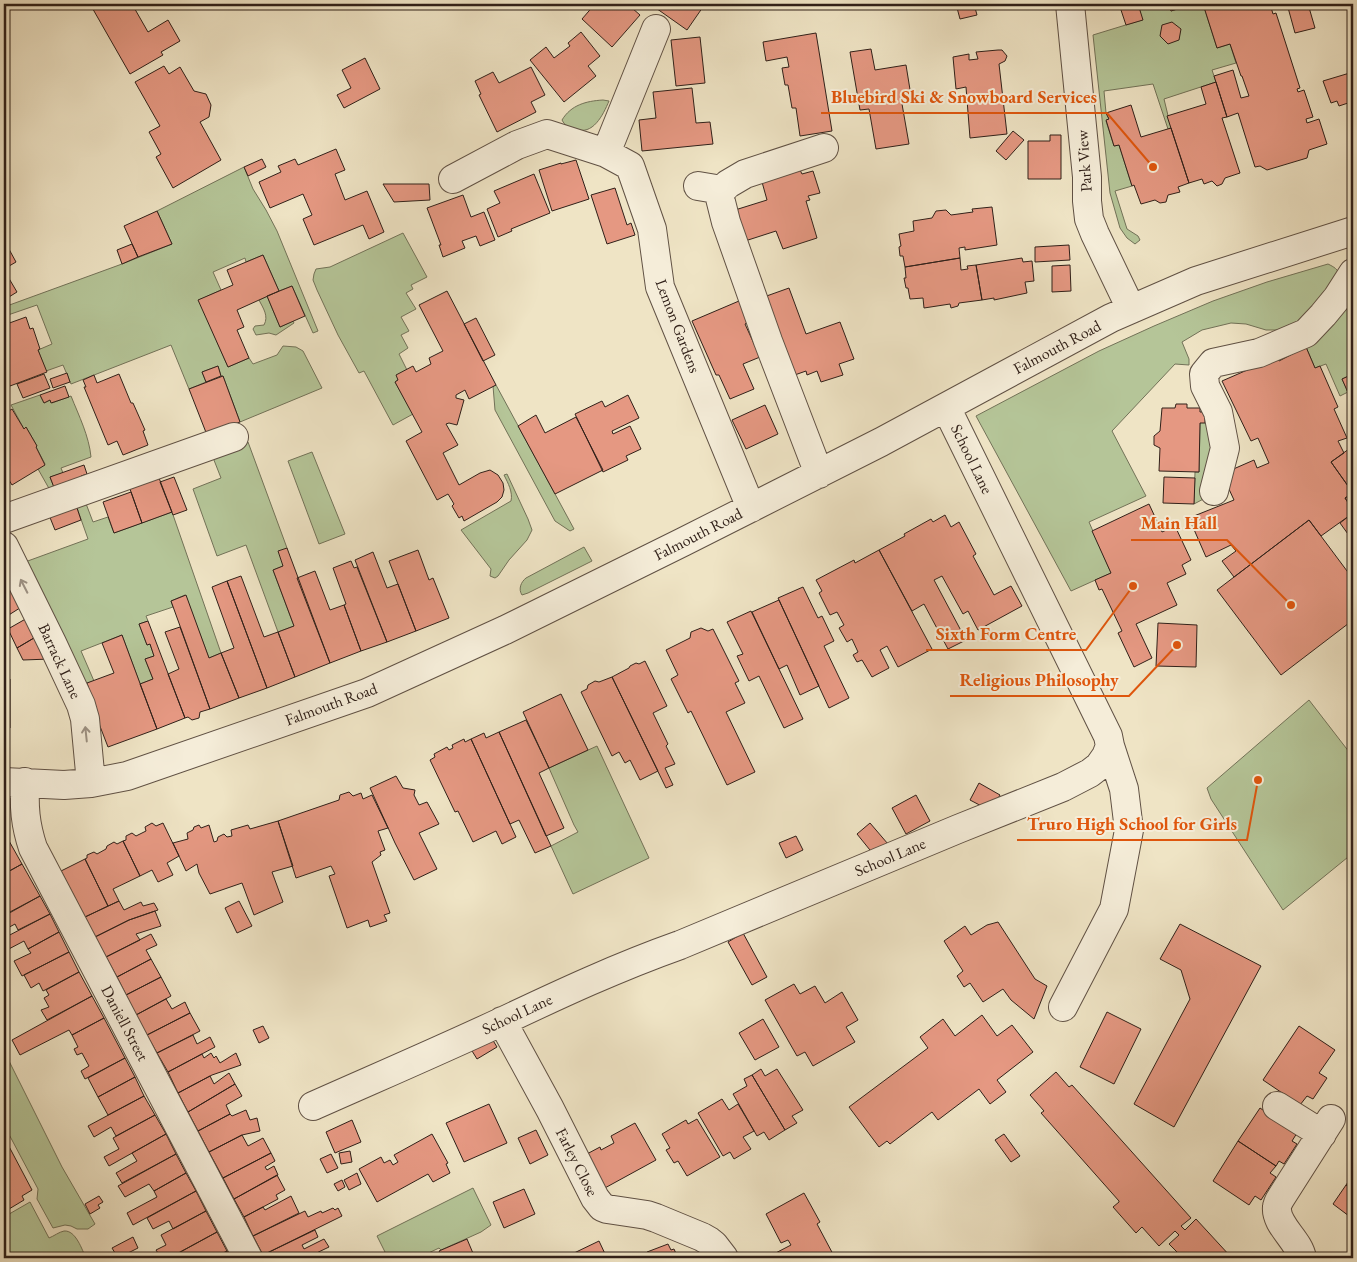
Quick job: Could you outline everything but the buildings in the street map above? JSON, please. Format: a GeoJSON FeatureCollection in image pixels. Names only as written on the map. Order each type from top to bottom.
{"type":"FeatureCollection","features":[{"type":"Feature","properties":{"kind":"street","name":"Park View"},"geometry":{"type":"LineString","coordinates":[[1070,4],[1087,177],[1089,219],[1131,309]]}},
{"type":"Feature","properties":{"kind":"street"},"geometry":{"type":"LineString","coordinates":[[606,153],[656,29]]}},
{"type":"Feature","properties":{"kind":"street","name":"Lemon Gardens"},"geometry":{"type":"LineString","coordinates":[[452,179],[517,145],[546,134],[606,153],[630,166],[652,229],[660,287],[751,508]]}},
{"type":"Feature","properties":{"kind":"street"},"geometry":{"type":"LineString","coordinates":[[818,474],[768,341],[726,222],[720,198],[710,188],[728,184],[745,174],[824,148]]}},
{"type":"Feature","properties":{"kind":"street","name":"Falmouth Road"},"geometry":{"type":"LineString","coordinates":[[15,782],[64,785],[91,783],[127,776],[367,693],[505,630],[751,508],[881,442],[1111,318],[1196,281],[1258,260],[1352,234]]}},
{"type":"Feature","properties":{"kind":"street"},"geometry":{"type":"LineString","coordinates":[[1214,490],[1225,448],[1218,412],[1205,386],[1204,374],[1213,363],[1259,353],[1306,333],[1337,298],[1353,274]]}},
{"type":"Feature","properties":{"kind":"street","name":"School Lane"},"geometry":{"type":"LineString","coordinates":[[313,1106],[572,988],[1063,787],[1090,773],[1099,766],[1110,746],[1108,736],[946,407]]}},
{"type":"Feature","properties":{"kind":"street"},"geometry":{"type":"LineString","coordinates":[[4,519],[234,437]]}},
{"type":"Feature","properties":{"kind":"street","name":"Barrack Lane"},"geometry":{"type":"LineString","coordinates":[[4,546],[81,705],[85,719],[91,783]]}},
{"type":"Feature","properties":{"kind":"street"},"geometry":{"type":"LineString","coordinates":[[1063,1007],[1114,909],[1129,830],[1124,789],[1110,746]]}},
{"type":"Feature","properties":{"kind":"street","name":"Daniell Street"},"geometry":{"type":"LineString","coordinates":[[15,782],[25,812],[27,828],[33,848],[248,1258]]}},
{"type":"Feature","properties":{"kind":"street","name":"Farley Close"},"geometry":{"type":"LineString","coordinates":[[502,1021],[595,1198],[602,1207],[607,1210],[647,1215],[664,1220],[709,1241],[724,1258]]}},
{"type":"Feature","properties":{"kind":"street"},"geometry":{"type":"LineString","coordinates":[[1277,1106],[1327,1127],[1282,1196],[1277,1208],[1280,1221],[1301,1252],[1302,1258]]}},
{"type":"Feature","properties":{"kind":"green space"},"geometry":{"type":"Polygon","coordinates":[[[1138,4],[1168,4],[1171,11],[1190,5],[1191,7],[1203,4],[1217,48],[1230,44],[1236,63],[1212,70],[1216,82],[1164,99],[1171,128],[1168,129],[1153,84],[1104,91],[1106,113],[1109,119],[1106,121],[1114,146],[1119,145],[1132,186],[1115,191],[1127,229],[1138,236],[1140,240],[1135,244],[1127,238],[1120,228],[1110,193],[1093,35],[1142,20],[1138,4]]]}},
{"type":"Feature","properties":{"kind":"green space"},"geometry":{"type":"Polygon","coordinates":[[[591,101],[609,101],[604,112],[596,123],[587,130],[571,128],[562,120],[574,107],[591,101]]]}},
{"type":"Feature","properties":{"kind":"green space"},"geometry":{"type":"Polygon","coordinates":[[[244,167],[253,189],[277,231],[318,331],[313,333],[292,286],[279,291],[263,255],[246,262],[245,258],[213,272],[221,290],[199,300],[228,367],[249,358],[253,364],[277,355],[283,346],[296,347],[303,351],[322,388],[240,422],[218,366],[202,372],[206,382],[189,389],[171,345],[71,384],[63,365],[46,371],[38,350],[52,344],[37,305],[5,316],[4,307],[172,244],[157,211],[244,167]]]}},
{"type":"Feature","properties":{"kind":"green space"},"geometry":{"type":"Polygon","coordinates":[[[403,233],[427,277],[411,285],[413,289],[406,293],[416,309],[401,317],[409,331],[401,335],[408,348],[399,354],[407,370],[395,382],[413,414],[393,425],[364,371],[359,373],[338,335],[313,280],[316,269],[330,267],[403,233]]]}},
{"type":"Feature","properties":{"kind":"green space"},"geometry":{"type":"Polygon","coordinates":[[[1328,264],[1336,268],[1340,276],[1304,322],[1278,330],[1266,330],[1246,324],[1231,323],[1202,330],[1182,342],[1189,359],[1189,365],[1175,364],[1112,431],[1146,496],[1089,522],[1111,573],[1071,591],[976,416],[1099,351],[1154,326],[1213,301],[1267,282],[1328,264]]]}},
{"type":"Feature","properties":{"kind":"green space"},"geometry":{"type":"Polygon","coordinates":[[[1353,291],[1353,374],[1342,379],[1348,392],[1340,396],[1326,364],[1315,368],[1306,347],[1353,291]]]}},
{"type":"Feature","properties":{"kind":"green space"},"geometry":{"type":"Polygon","coordinates":[[[267,296],[280,327],[293,321],[294,323],[276,335],[269,333],[256,335],[253,329],[255,326],[264,325],[266,318],[259,300],[267,296]]]}},
{"type":"Feature","properties":{"kind":"green space"},"geometry":{"type":"Polygon","coordinates":[[[496,385],[574,529],[570,531],[555,521],[495,410],[493,386],[496,385]]]}},
{"type":"Feature","properties":{"kind":"green space"},"geometry":{"type":"Polygon","coordinates":[[[40,395],[44,403],[50,400],[52,403],[71,396],[86,434],[91,457],[61,468],[63,473],[50,477],[55,490],[51,492],[38,469],[45,464],[37,446],[26,427],[24,429],[11,405],[40,395]]]}},
{"type":"Feature","properties":{"kind":"green space"},"geometry":{"type":"Polygon","coordinates":[[[1204,420],[1215,421],[1209,496],[1194,504],[1195,472],[1199,472],[1200,423],[1204,420]]]}},
{"type":"Feature","properties":{"kind":"green space"},"geometry":{"type":"Polygon","coordinates":[[[248,442],[287,548],[283,566],[273,570],[294,626],[278,632],[246,545],[217,556],[193,489],[221,478],[212,455],[248,442]]]}},
{"type":"Feature","properties":{"kind":"green space"},"geometry":{"type":"Polygon","coordinates":[[[312,452],[345,534],[319,544],[288,461],[312,452]]]}},
{"type":"Feature","properties":{"kind":"green space"},"geometry":{"type":"Polygon","coordinates":[[[507,474],[532,530],[527,540],[495,578],[490,576],[491,569],[461,530],[511,501],[511,491],[504,475],[507,474]]]}},
{"type":"Feature","properties":{"kind":"green space"},"geometry":{"type":"Polygon","coordinates":[[[85,501],[93,522],[108,517],[114,533],[172,512],[221,653],[209,658],[185,595],[171,601],[173,607],[146,616],[148,621],[139,624],[147,645],[150,644],[154,656],[145,659],[153,679],[140,684],[122,635],[81,651],[94,681],[83,685],[25,562],[88,539],[76,505],[85,501]]]}},
{"type":"Feature","properties":{"kind":"green space"},"geometry":{"type":"Polygon","coordinates":[[[584,547],[592,561],[522,595],[520,590],[526,578],[584,547]]]}},
{"type":"Feature","properties":{"kind":"green space"},"geometry":{"type":"Polygon","coordinates":[[[1309,700],[1353,757],[1353,853],[1283,910],[1211,799],[1207,788],[1309,700]]]}},
{"type":"Feature","properties":{"kind":"green space"},"geometry":{"type":"Polygon","coordinates":[[[597,746],[649,858],[573,894],[551,846],[578,832],[549,768],[597,746]]]}},
{"type":"Feature","properties":{"kind":"green space"},"geometry":{"type":"Polygon","coordinates":[[[4,1051],[62,1167],[95,1224],[88,1229],[77,1229],[65,1225],[53,1228],[37,1199],[38,1189],[4,1125],[4,1051]]]}},
{"type":"Feature","properties":{"kind":"green space"},"geometry":{"type":"Polygon","coordinates":[[[473,1188],[491,1225],[481,1232],[418,1258],[388,1258],[377,1236],[473,1188]]]}},
{"type":"Feature","properties":{"kind":"green space"},"geometry":{"type":"Polygon","coordinates":[[[30,1202],[49,1238],[64,1231],[72,1234],[78,1241],[86,1258],[4,1258],[4,1217],[30,1202]]]}},
{"type":"Feature","properties":{"kind":"place","name":"Bluebird Ski & Snowboard Services"},"geometry":{"type":"Point","coordinates":[1153,167]}},
{"type":"Feature","properties":{"kind":"place","name":"Sixth Form Centre"},"geometry":{"type":"Point","coordinates":[1133,586]}},
{"type":"Feature","properties":{"kind":"place","name":"Main Hall"},"geometry":{"type":"Point","coordinates":[1291,605]}},
{"type":"Feature","properties":{"kind":"place","name":"Religious Philosophy"},"geometry":{"type":"Point","coordinates":[1177,645]}},
{"type":"Feature","properties":{"kind":"place","name":"Truro High School for Girls"},"geometry":{"type":"Point","coordinates":[1258,780]}}]}
